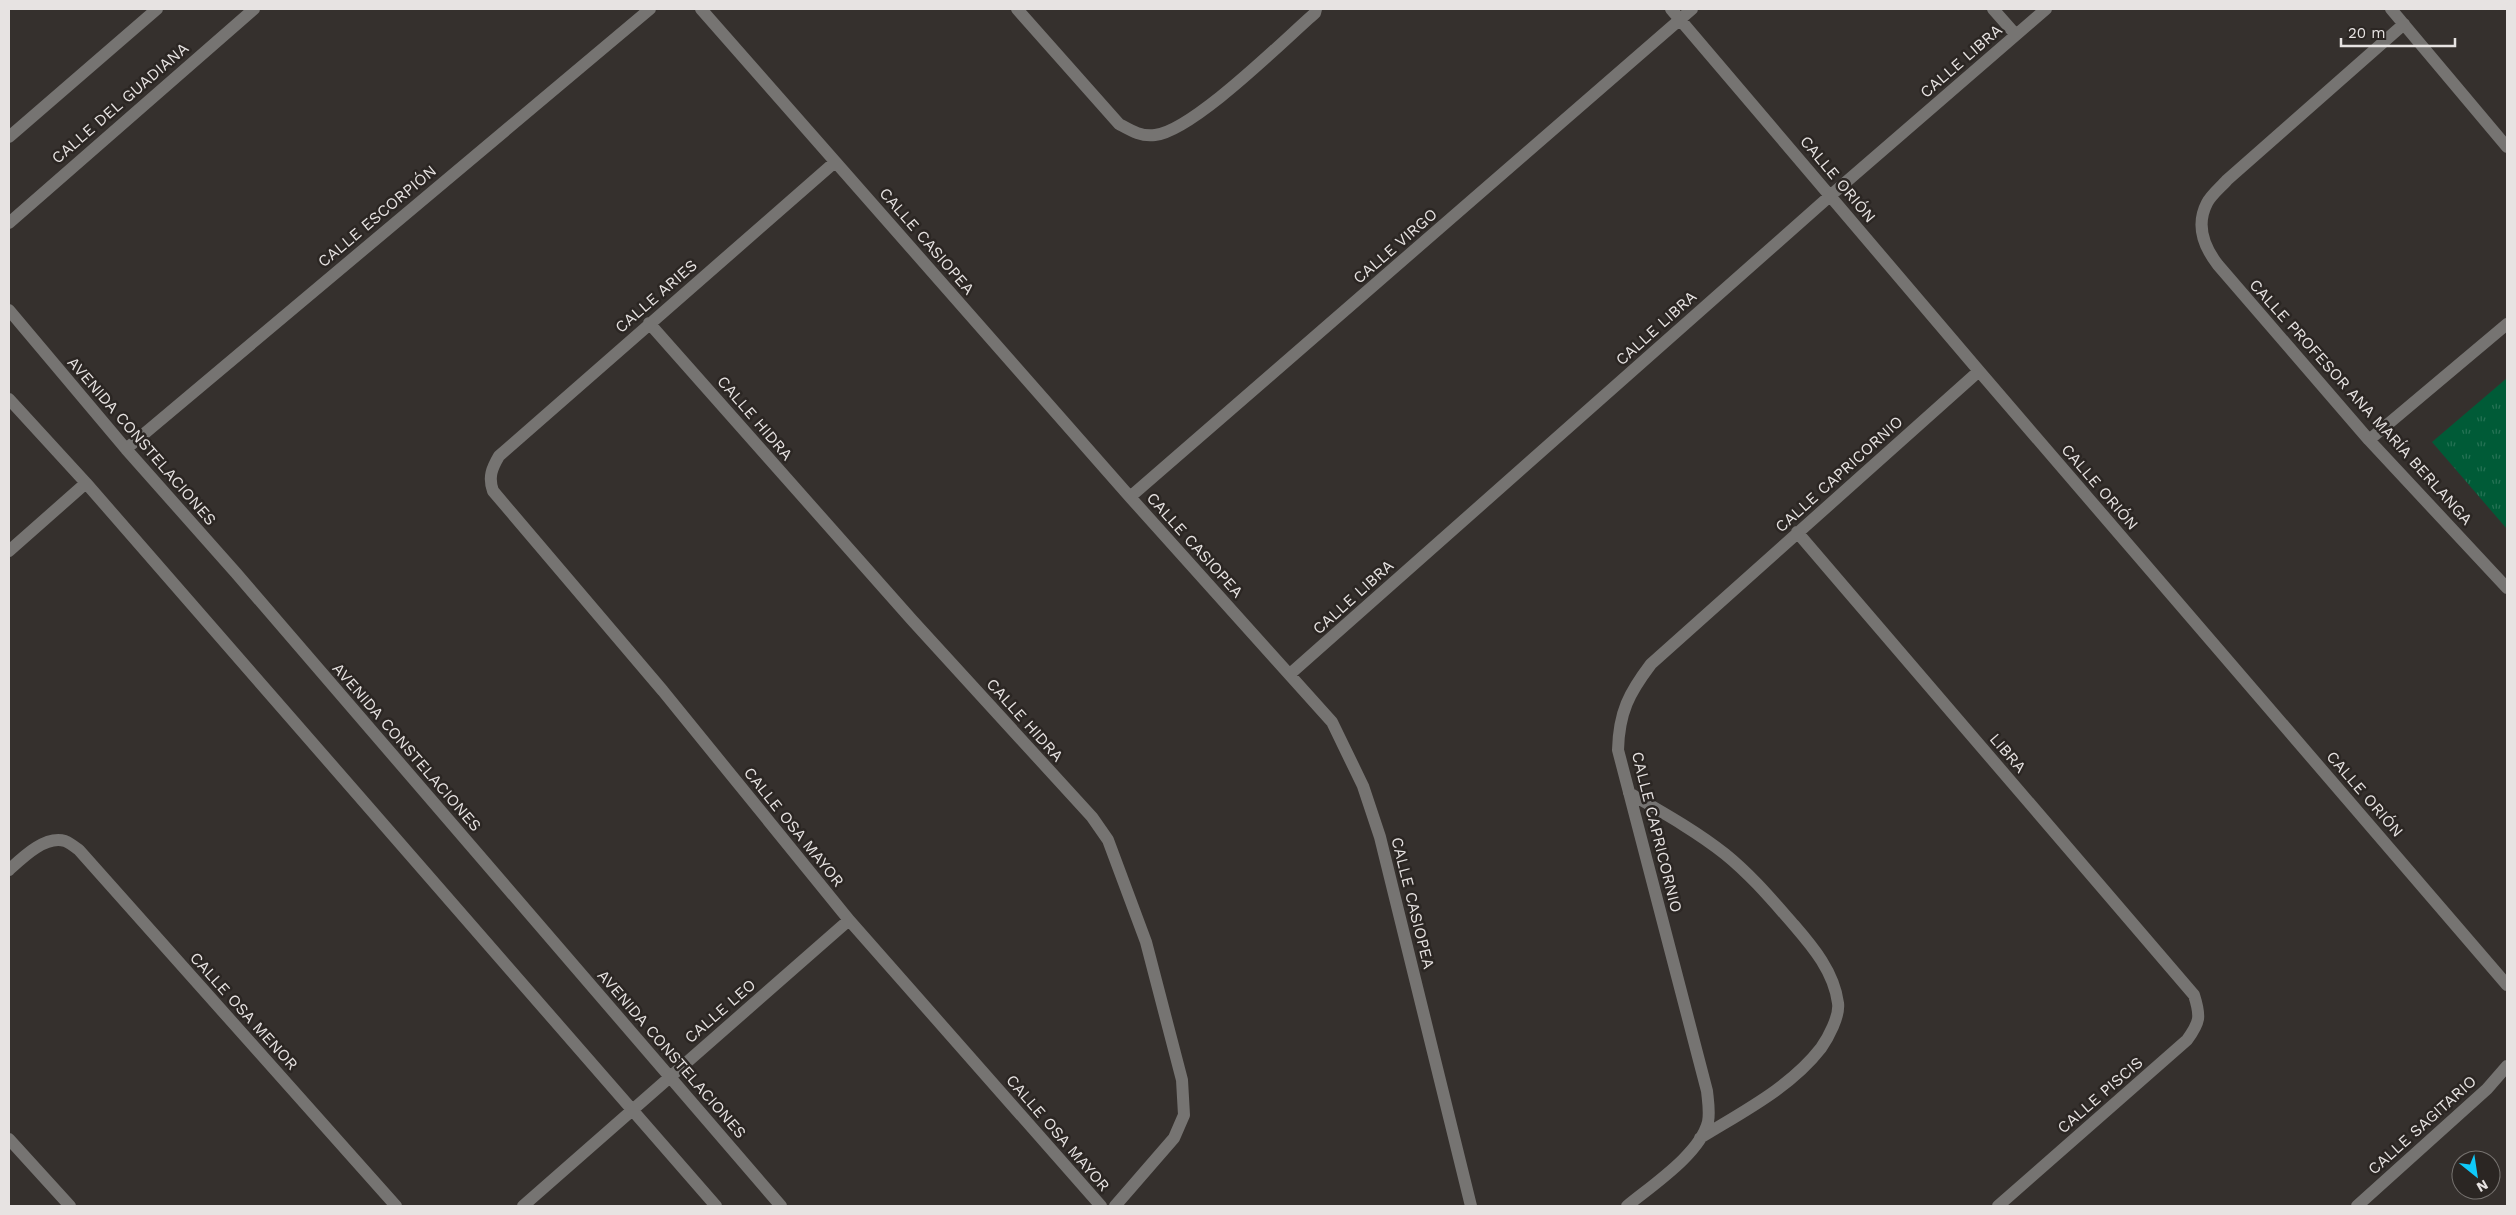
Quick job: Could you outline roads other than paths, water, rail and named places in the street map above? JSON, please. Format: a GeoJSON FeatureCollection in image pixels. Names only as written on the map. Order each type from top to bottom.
{"type":"FeatureCollection","features":[{"type":"Feature","properties":{"kind":"street"},"geometry":{"type":"LineString","coordinates":[[9,137],[157,9]]}},
{"type":"Feature","properties":{"kind":"street","name":"CALLE DEL GUADIANA"},"geometry":{"type":"LineString","coordinates":[[9,223],[254,9]]}},
{"type":"Feature","properties":{"kind":"street","name":"CALLE ESCORPIÓN"},"geometry":{"type":"LineString","coordinates":[[126,449],[650,9]]}},
{"type":"Feature","properties":{"kind":"street","name":"CALLE CASIOPEA"},"geometry":{"type":"LineString","coordinates":[[701,9],[1130,497],[1332,722],[1363,786],[1380,837],[1471,1206]]}},
{"type":"Feature","properties":{"kind":"street"},"geometry":{"type":"LineString","coordinates":[[1017,9],[1119,124],[1138,134],[1155,135],[1174,129],[1227,92],[1315,12],[1316,9]]}},
{"type":"Feature","properties":{"kind":"street","name":"CALLE ORIÓN"},"geometry":{"type":"LineString","coordinates":[[1672,9],[1979,371],[2507,985]]}},
{"type":"Feature","properties":{"kind":"street","name":"CALLE VIRGO"},"geometry":{"type":"LineString","coordinates":[[1130,497],[1692,9]]}},
{"type":"Feature","properties":{"kind":"street"},"geometry":{"type":"LineString","coordinates":[[1993,9],[2016,35]]}},
{"type":"Feature","properties":{"kind":"street","name":"CALLE LIBRA"},"geometry":{"type":"LineString","coordinates":[[1290,674],[1831,195],[2046,9]]}},
{"type":"Feature","properties":{"kind":"street"},"geometry":{"type":"LineString","coordinates":[[2391,9],[2507,148]]}},
{"type":"Feature","properties":{"kind":"street","name":"CALLE PROFESOR ANA MARÍA BERLANGA"},"geometry":{"type":"LineString","coordinates":[[2404,24],[2228,180],[2206,204],[2200,230],[2206,250],[2218,265],[2369,440],[2507,588]]}},
{"type":"Feature","properties":{"kind":"street","name":"CALLE ARIES"},"geometry":{"type":"LineString","coordinates":[[499,456],[835,162]]}},
{"type":"Feature","properties":{"kind":"street","name":"AVENIDA CONSTELACIONES"},"geometry":{"type":"LineString","coordinates":[[9,310],[126,449],[236,573],[781,1206]]}},
{"type":"Feature","properties":{"kind":"street","name":"CALLE HIDRA"},"geometry":{"type":"LineString","coordinates":[[649,323],[912,620],[1092,817],[1108,840],[1146,942],[1174,1041],[1182,1080],[1184,1116],[1174,1138],[1115,1206]]}},
{"type":"Feature","properties":{"kind":"street"},"geometry":{"type":"LineString","coordinates":[[2369,440],[2507,324]]}},
{"type":"Feature","properties":{"kind":"street","name":"CALLE CAPRICORNIO"},"geometry":{"type":"LineString","coordinates":[[1627,1206],[1682,1160],[1700,1138],[1707,1123],[1709,1108],[1707,1091],[1618,750],[1619,724],[1634,686],[1651,664],[1979,371]]}},
{"type":"Feature","properties":{"kind":"street"},"geometry":{"type":"LineString","coordinates":[[9,399],[86,483],[633,1108],[716,1206]]}},
{"type":"Feature","properties":{"kind":"street","name":"CALLE OSA MAYOR"},"geometry":{"type":"LineString","coordinates":[[499,456],[490,474],[493,491],[663,691],[849,920],[1102,1206]]}},
{"type":"Feature","properties":{"kind":"street"},"geometry":{"type":"LineString","coordinates":[[9,551],[86,483]]}},
{"type":"Feature","properties":{"kind":"street","name":"LIBRA"},"geometry":{"type":"LineString","coordinates":[[1798,532],[2194,995]]}},
{"type":"Feature","properties":{"kind":"street"},"geometry":{"type":"LineString","coordinates":[[1630,793],[1684,825],[1718,849],[1763,890],[1825,964],[1838,1004],[1832,1026],[1821,1047],[1802,1068],[1780,1088],[1700,1138]]}},
{"type":"Feature","properties":{"kind":"street","name":"CALLE OSA MENOR"},"geometry":{"type":"LineString","coordinates":[[9,870],[51,841],[65,841],[79,850],[396,1206]]}},
{"type":"Feature","properties":{"kind":"street","name":"CALLE LEO"},"geometry":{"type":"LineString","coordinates":[[523,1206],[849,920]]}},
{"type":"Feature","properties":{"kind":"street","name":"CALLE PISCIS"},"geometry":{"type":"LineString","coordinates":[[1998,1206],[2187,1040],[2197,1026],[2198,1020],[2199,1013],[2194,995]]}},
{"type":"Feature","properties":{"kind":"street","name":"CALLE SAGITARIO"},"geometry":{"type":"LineString","coordinates":[[2356,1206],[2487,1089],[2507,1066]]}},
{"type":"Feature","properties":{"kind":"street"},"geometry":{"type":"LineString","coordinates":[[9,1139],[70,1206]]}}]}
